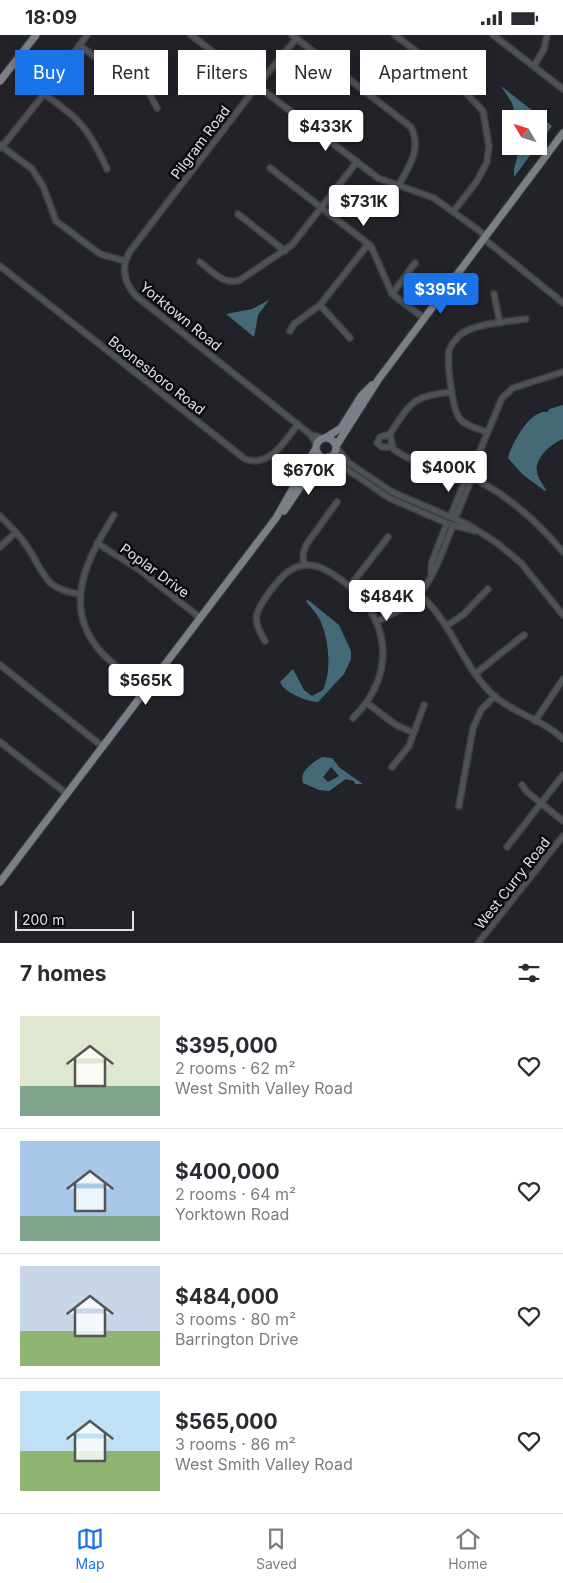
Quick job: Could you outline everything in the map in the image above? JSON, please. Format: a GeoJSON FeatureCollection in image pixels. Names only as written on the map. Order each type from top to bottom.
{"type":"FeatureCollection","features":[{"type":"Feature","properties":{"kind":"main road"},"geometry":{"type":"LineString","coordinates":[[0,81],[36,35]]}},
{"type":"Feature","properties":{"kind":"main road"},"geometry":{"type":"LineString","coordinates":[[0,881],[276,518],[296,497],[316,465],[334,453],[378,380],[563,133]]}},
{"type":"Feature","properties":{"kind":"main road"},"geometry":{"type":"LineString","coordinates":[[276,518],[317,447],[324,438],[341,428],[361,396],[378,380]]}},
{"type":"Feature","properties":{"kind":"main road"},"geometry":{"type":"LineString","coordinates":[[324,438],[332,440],[336,447]]}},
{"type":"Feature","properties":{"kind":"main road"},"geometry":{"type":"LineString","coordinates":[[317,447],[320,455],[329,457]]}},
{"type":"Feature","properties":{"kind":"street"},"geometry":{"type":"LineString","coordinates":[[75,50],[87,35]]}},
{"type":"Feature","properties":{"kind":"street"},"geometry":{"type":"LineString","coordinates":[[190,35],[210,50]]}},
{"type":"Feature","properties":{"kind":"street"},"geometry":{"type":"LineString","coordinates":[[292,35],[411,127],[416,144],[415,154],[398,186]]}},
{"type":"Feature","properties":{"kind":"street"},"geometry":{"type":"LineString","coordinates":[[395,35],[456,82],[482,111],[489,146],[487,162],[477,181],[453,212]]}},
{"type":"Feature","properties":{"kind":"street"},"geometry":{"type":"LineString","coordinates":[[493,35],[563,89]]}},
{"type":"Feature","properties":{"kind":"street"},"geometry":{"type":"LineString","coordinates":[[534,66],[544,49],[547,35]]}},
{"type":"Feature","properties":{"kind":"street","name":"Pilgram Road"},"geometry":{"type":"LineString","coordinates":[[266,75],[296,39]]}},
{"type":"Feature","properties":{"kind":"street"},"geometry":{"type":"LineString","coordinates":[[79,45],[99,61],[121,68],[136,77],[148,91],[157,108]]}},
{"type":"Feature","properties":{"kind":"street"},"geometry":{"type":"LineString","coordinates":[[266,93],[378,179],[434,198],[484,236],[563,303]]}},
{"type":"Feature","properties":{"kind":"street"},"geometry":{"type":"LineString","coordinates":[[43,95],[1,147],[32,169],[43,186],[56,221],[100,254],[126,261]]}},
{"type":"Feature","properties":{"kind":"street"},"geometry":{"type":"LineString","coordinates":[[45,95],[70,112],[93,137],[107,169]]}},
{"type":"Feature","properties":{"kind":"street","name":"Pilgram Road"},"geometry":{"type":"LineString","coordinates":[[126,261],[131,250],[250,95]]}},
{"type":"Feature","properties":{"kind":"street"},"geometry":{"type":"LineString","coordinates":[[200,262],[224,281],[232,283],[285,251],[301,235],[356,163]]}},
{"type":"Feature","properties":{"kind":"street"},"geometry":{"type":"LineString","coordinates":[[270,168],[371,246],[392,294],[425,319]]}},
{"type":"Feature","properties":{"kind":"street"},"geometry":{"type":"LineString","coordinates":[[238,214],[285,251]]}},
{"type":"Feature","properties":{"kind":"street"},"geometry":{"type":"LineString","coordinates":[[290,331],[294,324],[320,305],[365,248],[371,246]]}},
{"type":"Feature","properties":{"kind":"street","name":"Yorktown Road"},"geometry":{"type":"LineString","coordinates":[[126,261],[127,283],[136,296],[298,424],[311,435],[317,447]]}},
{"type":"Feature","properties":{"kind":"street"},"geometry":{"type":"LineString","coordinates":[[392,294],[415,263]]}},
{"type":"Feature","properties":{"kind":"street","name":"Boonesboro Road"},"geometry":{"type":"LineString","coordinates":[[0,266],[245,459],[259,461],[271,456],[298,424]]}},
{"type":"Feature","properties":{"kind":"street"},"geometry":{"type":"LineString","coordinates":[[494,294],[500,323]]}},
{"type":"Feature","properties":{"kind":"street"},"geometry":{"type":"LineString","coordinates":[[320,305],[350,338]]}},
{"type":"Feature","properties":{"kind":"street"},"geometry":{"type":"LineString","coordinates":[[487,432],[460,420],[456,412],[452,392],[449,351],[454,342],[467,331],[526,319]]}},
{"type":"Feature","properties":{"kind":"street"},"geometry":{"type":"LineString","coordinates":[[376,622],[400,610],[419,595],[430,574],[438,564],[469,477],[502,398],[512,388],[563,372]]}},
{"type":"Feature","properties":{"kind":"street"},"geometry":{"type":"LineString","coordinates":[[452,392],[426,395],[417,399],[390,434],[380,437],[378,443],[382,447],[392,448],[408,460],[445,468],[497,490],[545,531],[563,552]]}},
{"type":"Feature","properties":{"kind":"street"},"geometry":{"type":"LineString","coordinates":[[390,434],[392,448]]}},
{"type":"Feature","properties":{"kind":"street","name":"Yorktown Road"},"geometry":{"type":"LineString","coordinates":[[311,435],[324,438]]}},
{"type":"Feature","properties":{"kind":"street"},"geometry":{"type":"LineString","coordinates":[[336,447],[349,463],[392,492],[478,531],[497,543],[521,563],[563,615]]}},
{"type":"Feature","properties":{"kind":"street"},"geometry":{"type":"LineString","coordinates":[[329,457],[389,498],[447,523]]}},
{"type":"Feature","properties":{"kind":"street"},"geometry":{"type":"LineString","coordinates":[[304,565],[303,557],[306,545],[337,502]]}},
{"type":"Feature","properties":{"kind":"street"},"geometry":{"type":"LineString","coordinates":[[114,515],[97,543],[83,574],[80,594],[87,629],[96,645],[106,656],[146,689]]}},
{"type":"Feature","properties":{"kind":"street"},"geometry":{"type":"LineString","coordinates":[[0,516],[26,544],[48,583],[61,590],[80,594]]}},
{"type":"Feature","properties":{"kind":"street"},"geometry":{"type":"LineString","coordinates":[[430,574],[432,562],[447,523],[453,520]]}},
{"type":"Feature","properties":{"kind":"street"},"geometry":{"type":"LineString","coordinates":[[0,547],[16,533]]}},
{"type":"Feature","properties":{"kind":"street"},"geometry":{"type":"LineString","coordinates":[[350,586],[388,537]]}},
{"type":"Feature","properties":{"kind":"street","name":"Poplar Drive"},"geometry":{"type":"LineString","coordinates":[[97,543],[141,571],[200,617]]}},
{"type":"Feature","properties":{"kind":"street"},"geometry":{"type":"LineString","coordinates":[[265,641],[256,625],[258,610],[284,575],[304,565],[318,566],[350,586],[368,605],[376,622],[383,649],[383,662],[378,683],[367,703],[353,718]]}},
{"type":"Feature","properties":{"kind":"street"},"geometry":{"type":"LineString","coordinates":[[446,626],[463,615],[488,589]]}},
{"type":"Feature","properties":{"kind":"street"},"geometry":{"type":"LineString","coordinates":[[419,595],[434,608],[475,674],[495,696],[563,739]]}},
{"type":"Feature","properties":{"kind":"street"},"geometry":{"type":"LineString","coordinates":[[475,674],[524,635]]}},
{"type":"Feature","properties":{"kind":"street"},"geometry":{"type":"LineString","coordinates":[[0,665],[102,746]]}},
{"type":"Feature","properties":{"kind":"street"},"geometry":{"type":"LineString","coordinates":[[535,721],[563,679]]}},
{"type":"Feature","properties":{"kind":"street"},"geometry":{"type":"LineString","coordinates":[[459,806],[473,729],[482,710],[495,696]]}},
{"type":"Feature","properties":{"kind":"street"},"geometry":{"type":"LineString","coordinates":[[367,703],[389,720],[414,733]]}},
{"type":"Feature","properties":{"kind":"street"},"geometry":{"type":"LineString","coordinates":[[392,767],[409,747],[424,705]]}},
{"type":"Feature","properties":{"kind":"street"},"geometry":{"type":"LineString","coordinates":[[0,742],[67,793]]}},
{"type":"Feature","properties":{"kind":"street"},"geometry":{"type":"LineString","coordinates":[[507,847],[563,775]]}},
{"type":"Feature","properties":{"kind":"street"},"geometry":{"type":"LineString","coordinates":[[522,785],[540,803],[563,821]]}},
{"type":"Feature","properties":{"kind":"street","name":"West Curry Road"},"geometry":{"type":"LineString","coordinates":[[478,943],[563,837]]}},
{"type":"Feature","properties":{"kind":"water"},"geometry":{"type":"Polygon","coordinates":[[[501,86],[532,110],[514,110],[512,103],[501,86]]]}},
{"type":"Feature","properties":{"kind":"water"},"geometry":{"type":"Polygon","coordinates":[[[548,123],[552,126],[548,132],[548,123]]]}},
{"type":"Feature","properties":{"kind":"water"},"geometry":{"type":"Polygon","coordinates":[[[518,155],[530,155],[514,177],[518,155]]]}},
{"type":"Feature","properties":{"kind":"water"},"geometry":{"type":"Polygon","coordinates":[[[269,300],[258,315],[254,337],[226,314],[252,309],[269,300]]]}},
{"type":"Feature","properties":{"kind":"water"},"geometry":{"type":"Polygon","coordinates":[[[563,405],[563,439],[554,444],[538,461],[538,475],[545,491],[522,474],[508,458],[513,444],[528,421],[541,413],[548,412],[549,409],[563,405]]]}},
{"type":"Feature","properties":{"kind":"water"},"geometry":{"type":"Polygon","coordinates":[[[308,600],[339,625],[351,651],[351,659],[344,674],[318,702],[296,696],[282,686],[280,682],[293,669],[304,690],[312,696],[323,690],[326,682],[328,655],[326,637],[319,617],[306,601],[308,600]]]}},
{"type":"Feature","properties":{"kind":"water"},"geometry":{"type":"Polygon","coordinates":[[[322,757],[332,758],[340,768],[363,784],[355,784],[354,781],[346,779],[329,791],[319,790],[303,783],[302,779],[305,771],[322,757]],[[331,767],[323,777],[328,782],[339,776],[331,767]]]}}]}
